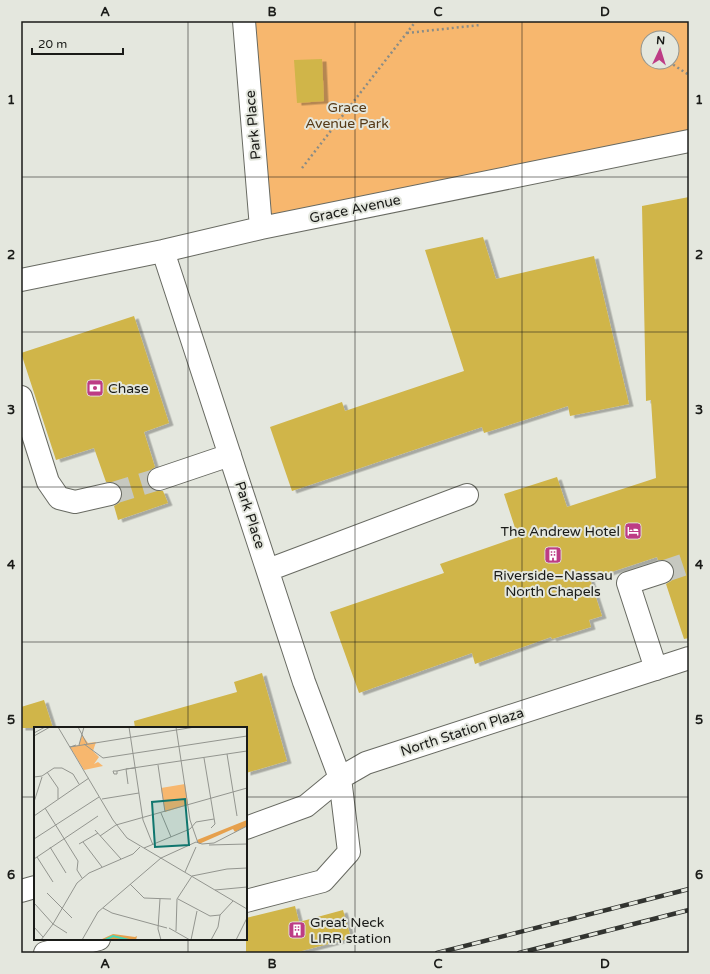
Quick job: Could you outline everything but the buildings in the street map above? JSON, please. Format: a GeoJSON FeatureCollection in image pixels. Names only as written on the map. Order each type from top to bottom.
{"type":"FeatureCollection","features":[{"type":"Feature","properties":{"kind":"street","name":"Park Place"},"geometry":{"type":"LineString","coordinates":[[244,21],[261,228]]}},
{"type":"Feature","properties":{"kind":"street","name":"Grace Avenue"},"geometry":{"type":"LineString","coordinates":[[21,280],[163,251],[261,228],[689,141]]}},
{"type":"Feature","properties":{"kind":"street","name":"Park Place"},"geometry":{"type":"LineString","coordinates":[[163,251],[304,682],[340,778],[349,852],[324,881],[247,901]]}},
{"type":"Feature","properties":{"kind":"street"},"geometry":{"type":"LineString","coordinates":[[21,397],[48,482],[59,498],[75,502],[110,494]]}},
{"type":"Feature","properties":{"kind":"street"},"geometry":{"type":"LineString","coordinates":[[159,479],[230,456]]}},
{"type":"Feature","properties":{"kind":"street"},"geometry":{"type":"LineString","coordinates":[[268,570],[467,495]]}},
{"type":"Feature","properties":{"kind":"street"},"geometry":{"type":"LineString","coordinates":[[656,669],[628,583],[662,572]]}},
{"type":"Feature","properties":{"kind":"street","name":"North Station Plaza"},"geometry":{"type":"LineString","coordinates":[[247,828],[306,806],[340,778],[366,764],[689,658]]}},
{"type":"Feature","properties":{"kind":"street"},"geometry":{"type":"LineString","coordinates":[[21,891],[34,887]]}},
{"type":"Feature","properties":{"kind":"street"},"geometry":{"type":"LineString","coordinates":[[45,953],[95,940]]}},
{"type":"Feature","properties":{"kind":"path"},"geometry":{"type":"LineString","coordinates":[[302,168],[416,21]]}},
{"type":"Feature","properties":{"kind":"path"},"geometry":{"type":"LineString","coordinates":[[406,33],[480,25]]}},
{"type":"Feature","properties":{"kind":"path"},"geometry":{"type":"LineString","coordinates":[[680,69],[689,75]]}},
{"type":"Feature","properties":{"kind":"green space","name":"Grace Avenue Park"},"geometry":{"type":"Polygon","coordinates":[[[244,21],[689,21],[689,141],[261,228],[244,21]]]}},
{"type":"Feature","properties":{"kind":"tunnel"},"geometry":{"type":"LineString","coordinates":[[110,494],[159,479]]}},
{"type":"Feature","properties":{"kind":"tunnel"},"geometry":{"type":"LineString","coordinates":[[662,572],[689,563]]}},
{"type":"Feature","properties":{"kind":"railway"},"geometry":{"type":"LineString","coordinates":[[437,953],[689,889]]}},
{"type":"Feature","properties":{"kind":"railway"},"geometry":{"type":"LineString","coordinates":[[519,953],[689,910]]}},
{"type":"Feature","properties":{"kind":"place","name":"Chase"},"geometry":{"type":"Point","coordinates":[95,388]}},
{"type":"Feature","properties":{"kind":"place","name":"The Andrew Hotel"},"geometry":{"type":"Point","coordinates":[633,531]}},
{"type":"Feature","properties":{"kind":"place","name":"Riverside–Nassau North Chapels"},"geometry":{"type":"Point","coordinates":[553,555]}},
{"type":"Feature","properties":{"kind":"place","name":"Great Neck LIRR station"},"geometry":{"type":"Point","coordinates":[297,930]}}]}
